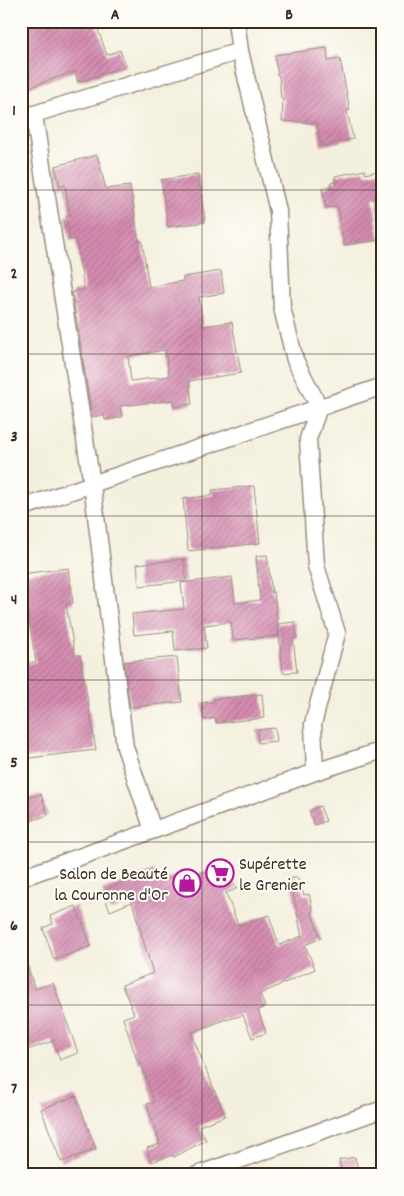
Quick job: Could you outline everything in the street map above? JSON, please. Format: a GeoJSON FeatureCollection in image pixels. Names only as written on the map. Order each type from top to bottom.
{"type":"FeatureCollection","features":[{"type":"Feature","properties":{"kind":"street"},"geometry":{"type":"LineString","coordinates":[[236,21],[240,51],[278,212],[282,308],[295,360],[319,407],[308,439],[316,566],[336,633],[312,724],[315,772]]}},
{"type":"Feature","properties":{"kind":"street"},"geometry":{"type":"LineString","coordinates":[[153,830],[125,747],[92,484],[28,117],[240,51]]}},
{"type":"Feature","properties":{"kind":"street"},"geometry":{"type":"LineString","coordinates":[[21,508],[383,386]]}},
{"type":"Feature","properties":{"kind":"street"},"geometry":{"type":"LineString","coordinates":[[21,878],[315,772],[383,750]]}},
{"type":"Feature","properties":{"kind":"street"},"geometry":{"type":"LineString","coordinates":[[197,1175],[383,1109]]}},
{"type":"Feature","properties":{"kind":"building"},"geometry":{"type":"Polygon","coordinates":[[[32,21],[95,21],[107,55],[120,50],[126,66],[78,82],[75,71],[31,87],[21,58],[21,25],[32,21]]]}},
{"type":"Feature","properties":{"kind":"building"},"geometry":{"type":"Polygon","coordinates":[[[327,48],[328,61],[340,59],[350,110],[347,111],[353,139],[321,146],[317,123],[282,121],[283,99],[281,99],[275,55],[327,48]]]}},
{"type":"Feature","properties":{"kind":"building"},"geometry":{"type":"Polygon","coordinates":[[[97,155],[106,189],[130,186],[139,242],[142,241],[149,287],[183,281],[183,277],[221,271],[224,293],[199,297],[203,326],[232,322],[241,373],[189,381],[192,404],[174,407],[173,400],[120,406],[122,417],[105,420],[104,415],[92,417],[72,292],[84,290],[76,239],[70,240],[66,216],[70,216],[65,185],[60,187],[55,166],[97,155]],[[165,350],[128,356],[131,381],[169,376],[165,350]]]}},
{"type":"Feature","properties":{"kind":"building"},"geometry":{"type":"Polygon","coordinates":[[[365,170],[365,174],[383,170],[383,197],[373,198],[380,240],[344,245],[338,206],[326,208],[322,188],[331,186],[330,183],[336,182],[335,176],[365,170]]]}},
{"type":"Feature","properties":{"kind":"building"},"geometry":{"type":"Polygon","coordinates":[[[198,174],[205,222],[168,227],[161,180],[198,174]]]}},
{"type":"Feature","properties":{"kind":"building"},"geometry":{"type":"Polygon","coordinates":[[[254,486],[260,543],[188,551],[183,499],[213,495],[212,490],[254,486]]]}},
{"type":"Feature","properties":{"kind":"building"},"geometry":{"type":"Polygon","coordinates":[[[267,555],[272,593],[274,592],[279,636],[233,640],[231,622],[204,625],[207,648],[175,651],[173,631],[134,635],[132,614],[184,609],[181,583],[232,577],[235,603],[260,600],[256,556],[267,555]]]}},
{"type":"Feature","properties":{"kind":"building"},"geometry":{"type":"Polygon","coordinates":[[[184,559],[186,581],[139,586],[137,564],[184,559]]]}},
{"type":"Feature","properties":{"kind":"building"},"geometry":{"type":"Polygon","coordinates":[[[68,568],[73,603],[66,604],[75,655],[80,655],[96,750],[21,759],[21,664],[36,662],[27,609],[21,610],[21,574],[68,568]]]}},
{"type":"Feature","properties":{"kind":"building"},"geometry":{"type":"Polygon","coordinates":[[[295,622],[297,638],[293,638],[297,672],[283,673],[278,624],[295,622]]]}},
{"type":"Feature","properties":{"kind":"building"},"geometry":{"type":"Polygon","coordinates":[[[177,657],[182,702],[130,707],[124,662],[177,657]]]}},
{"type":"Feature","properties":{"kind":"building"},"geometry":{"type":"Polygon","coordinates":[[[262,694],[264,718],[216,723],[216,718],[204,720],[202,703],[214,702],[214,699],[262,694]]]}},
{"type":"Feature","properties":{"kind":"building"},"geometry":{"type":"Polygon","coordinates":[[[275,728],[277,741],[258,743],[257,730],[275,728]]]}},
{"type":"Feature","properties":{"kind":"building"},"geometry":{"type":"Polygon","coordinates":[[[41,794],[48,815],[21,824],[21,800],[41,794]]]}},
{"type":"Feature","properties":{"kind":"building"},"geometry":{"type":"Polygon","coordinates":[[[320,806],[326,821],[314,825],[309,811],[320,806]]]}},
{"type":"Feature","properties":{"kind":"building"},"geometry":{"type":"Polygon","coordinates":[[[226,863],[236,889],[226,893],[238,925],[269,915],[279,945],[302,936],[290,879],[297,877],[304,895],[309,894],[313,911],[311,912],[321,938],[305,945],[315,969],[260,994],[265,1007],[258,1010],[266,1033],[252,1038],[243,1015],[226,1019],[191,1033],[225,1116],[199,1126],[206,1140],[174,1157],[173,1155],[151,1162],[147,1148],[160,1144],[147,1104],[154,1102],[141,1062],[138,1063],[123,1018],[134,1014],[122,985],[153,973],[132,902],[110,911],[102,891],[154,870],[159,882],[179,874],[182,880],[226,863]]]}},
{"type":"Feature","properties":{"kind":"building"},"geometry":{"type":"Polygon","coordinates":[[[76,906],[91,946],[54,960],[43,928],[53,924],[50,916],[76,906]]]}},
{"type":"Feature","properties":{"kind":"building"},"geometry":{"type":"Polygon","coordinates":[[[21,954],[23,954],[35,989],[53,983],[78,1053],[60,1060],[53,1041],[21,1052],[21,954]]]}},
{"type":"Feature","properties":{"kind":"building"},"geometry":{"type":"Polygon","coordinates":[[[76,1096],[96,1149],[61,1162],[41,1109],[76,1096]]]}},
{"type":"Feature","properties":{"kind":"building"},"geometry":{"type":"Polygon","coordinates":[[[355,1157],[358,1170],[355,1170],[357,1175],[342,1175],[339,1160],[355,1157]]]}},
{"type":"Feature","properties":{"kind":"place","name":"Supérette le Grenier"},"geometry":{"type":"Point","coordinates":[220,873]}},
{"type":"Feature","properties":{"kind":"place","name":"Salon de Beauté la Couronne d'Or"},"geometry":{"type":"Point","coordinates":[187,883]}}]}
